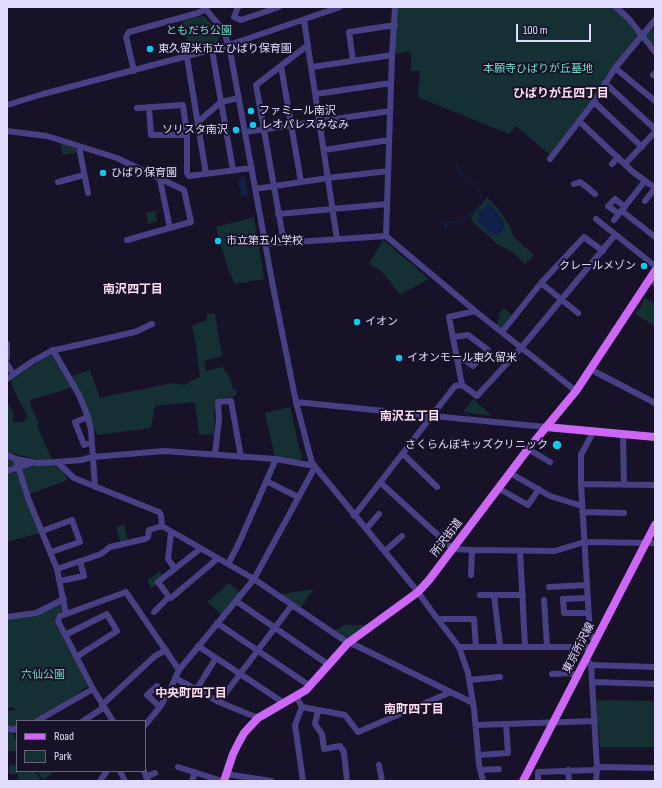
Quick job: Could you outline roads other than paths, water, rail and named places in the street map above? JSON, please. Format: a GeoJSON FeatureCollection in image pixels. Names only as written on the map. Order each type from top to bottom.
{"type":"FeatureCollection","features":[{"type":"Feature","properties":{"kind":"main road","name":"所沢街道"},"geometry":{"type":"LineString","coordinates":[[224,779],[244,733],[258,718],[310,686],[348,643],[418,592],[528,449],[576,391],[652,281],[655,271]]}},
{"type":"Feature","properties":{"kind":"main road"},"geometry":{"type":"LineString","coordinates":[[546,427],[655,437]]}},
{"type":"Feature","properties":{"kind":"main road","name":"東京所沢線"},"geometry":{"type":"LineString","coordinates":[[523,781],[577,676],[588,663],[593,644],[655,525]]}},
{"type":"Feature","properties":{"kind":"street"},"geometry":{"type":"LineString","coordinates":[[238,7],[234,17],[241,20],[279,7]]}},
{"type":"Feature","properties":{"kind":"street"},"geometry":{"type":"LineString","coordinates":[[7,105],[43,94],[230,45],[340,7]]}},
{"type":"Feature","properties":{"kind":"street"},"geometry":{"type":"LineString","coordinates":[[386,236],[395,7]]}},
{"type":"Feature","properties":{"kind":"street"},"geometry":{"type":"LineString","coordinates":[[616,7],[629,19],[655,52]]}},
{"type":"Feature","properties":{"kind":"street"},"geometry":{"type":"LineString","coordinates":[[134,71],[126,37],[129,32],[198,13],[205,8],[222,29],[230,45],[265,244],[296,402],[313,465],[418,592],[459,647],[469,680],[483,781]]}},
{"type":"Feature","properties":{"kind":"street"},"geometry":{"type":"LineString","coordinates":[[304,20],[336,239]]}},
{"type":"Feature","properties":{"kind":"street"},"geometry":{"type":"LineString","coordinates":[[550,159],[594,102],[615,68],[655,20]]}},
{"type":"Feature","properties":{"kind":"street"},"geometry":{"type":"LineString","coordinates":[[353,61],[349,32],[394,25]]}},
{"type":"Feature","properties":{"kind":"street"},"geometry":{"type":"LineString","coordinates":[[284,243],[256,85],[308,45]]}},
{"type":"Feature","properties":{"kind":"street"},"geometry":{"type":"LineString","coordinates":[[212,50],[233,170]]}},
{"type":"Feature","properties":{"kind":"street"},"geometry":{"type":"LineString","coordinates":[[312,67],[392,56]]}},
{"type":"Feature","properties":{"kind":"street"},"geometry":{"type":"LineString","coordinates":[[187,57],[206,174]]}},
{"type":"Feature","properties":{"kind":"street"},"geometry":{"type":"LineString","coordinates":[[281,66],[301,182]]}},
{"type":"Feature","properties":{"kind":"street"},"geometry":{"type":"LineString","coordinates":[[615,68],[655,101]]}},
{"type":"Feature","properties":{"kind":"street"},"geometry":{"type":"LineString","coordinates":[[316,94],[391,83]]}},
{"type":"Feature","properties":{"kind":"street"},"geometry":{"type":"LineString","coordinates":[[605,83],[655,130],[625,164]]}},
{"type":"Feature","properties":{"kind":"street"},"geometry":{"type":"LineString","coordinates":[[198,122],[221,102],[239,98]]}},
{"type":"Feature","properties":{"kind":"street"},"geometry":{"type":"LineString","coordinates":[[594,102],[642,146]]}},
{"type":"Feature","properties":{"kind":"street"},"geometry":{"type":"LineString","coordinates":[[137,108],[183,105],[187,135],[188,176],[252,168]]}},
{"type":"Feature","properties":{"kind":"street"},"geometry":{"type":"LineString","coordinates":[[149,107],[151,135],[187,135]]}},
{"type":"Feature","properties":{"kind":"street"},"geometry":{"type":"LineString","coordinates":[[245,132],[390,111]]}},
{"type":"Feature","properties":{"kind":"street"},"geometry":{"type":"LineString","coordinates":[[579,121],[625,164],[655,188],[645,201]]}},
{"type":"Feature","properties":{"kind":"street"},"geometry":{"type":"LineString","coordinates":[[7,131],[47,136],[117,158],[160,180],[184,190],[191,222],[127,240]]}},
{"type":"Feature","properties":{"kind":"street"},"geometry":{"type":"LineString","coordinates":[[324,150],[389,140]]}},
{"type":"Feature","properties":{"kind":"street"},"geometry":{"type":"LineString","coordinates":[[79,147],[88,193]]}},
{"type":"Feature","properties":{"kind":"street"},"geometry":{"type":"LineString","coordinates":[[612,164],[618,157]]}},
{"type":"Feature","properties":{"kind":"street"},"geometry":{"type":"LineString","coordinates":[[255,189],[388,171]]}},
{"type":"Feature","properties":{"kind":"street"},"geometry":{"type":"LineString","coordinates":[[58,182],[84,175]]}},
{"type":"Feature","properties":{"kind":"street"},"geometry":{"type":"LineString","coordinates":[[160,180],[170,228]]}},
{"type":"Feature","properties":{"kind":"street"},"geometry":{"type":"LineString","coordinates":[[614,220],[645,181]]}},
{"type":"Feature","properties":{"kind":"street"},"geometry":{"type":"LineString","coordinates":[[574,184],[580,182],[595,194]]}},
{"type":"Feature","properties":{"kind":"street"},"geometry":{"type":"LineString","coordinates":[[278,214],[387,204]]}},
{"type":"Feature","properties":{"kind":"street"},"geometry":{"type":"LineString","coordinates":[[622,210],[630,221],[655,237]]}},
{"type":"Feature","properties":{"kind":"street"},"geometry":{"type":"LineString","coordinates":[[596,219],[655,266]]}},
{"type":"Feature","properties":{"kind":"street"},"geometry":{"type":"LineString","coordinates":[[475,311],[449,317],[462,385],[477,396],[521,348],[615,235]]}},
{"type":"Feature","properties":{"kind":"street"},"geometry":{"type":"LineString","coordinates":[[265,244],[386,236],[475,311],[576,391]]}},
{"type":"Feature","properties":{"kind":"street"},"geometry":{"type":"LineString","coordinates":[[502,332],[541,283],[584,237],[603,251]]}},
{"type":"Feature","properties":{"kind":"street"},"geometry":{"type":"LineString","coordinates":[[541,283],[578,313]]}},
{"type":"Feature","properties":{"kind":"street"},"geometry":{"type":"LineString","coordinates":[[7,379],[53,350],[135,332],[152,324]]}},
{"type":"Feature","properties":{"kind":"street"},"geometry":{"type":"LineString","coordinates":[[453,337],[468,335],[488,350],[473,366],[465,360],[458,361]]}},
{"type":"Feature","properties":{"kind":"street"},"geometry":{"type":"LineString","coordinates":[[7,344],[7,358]]}},
{"type":"Feature","properties":{"kind":"street"},"geometry":{"type":"LineString","coordinates":[[53,350],[79,395],[88,417],[91,430],[95,487]]}},
{"type":"Feature","properties":{"kind":"street"},"geometry":{"type":"LineString","coordinates":[[7,364],[13,374]]}},
{"type":"Feature","properties":{"kind":"street"},"geometry":{"type":"LineString","coordinates":[[590,369],[655,403]]}},
{"type":"Feature","properties":{"kind":"street"},"geometry":{"type":"LineString","coordinates":[[436,416],[437,409],[455,386],[462,385]]}},
{"type":"Feature","properties":{"kind":"street"},"geometry":{"type":"LineString","coordinates":[[214,454],[219,419],[218,402],[231,401],[241,457]]}},
{"type":"Feature","properties":{"kind":"street"},"geometry":{"type":"LineString","coordinates":[[296,402],[546,427]]}},
{"type":"Feature","properties":{"kind":"street"},"geometry":{"type":"LineString","coordinates":[[354,516],[427,422],[428,415]]}},
{"type":"Feature","properties":{"kind":"street"},"geometry":{"type":"LineString","coordinates":[[88,417],[75,422],[84,445],[92,442]]}},
{"type":"Feature","properties":{"kind":"street"},"geometry":{"type":"LineString","coordinates":[[459,647],[593,644],[590,635],[587,598],[582,509],[581,455],[591,436],[591,430]]}},
{"type":"Feature","properties":{"kind":"street"},"geometry":{"type":"LineString","coordinates":[[623,434],[624,485]]}},
{"type":"Feature","properties":{"kind":"street"},"geometry":{"type":"LineString","coordinates":[[528,449],[550,462]]}},
{"type":"Feature","properties":{"kind":"street"},"geometry":{"type":"LineString","coordinates":[[7,455],[16,459],[33,462],[57,462],[159,451],[276,459],[313,465]]}},
{"type":"Feature","properties":{"kind":"street"},"geometry":{"type":"LineString","coordinates":[[403,454],[437,487]]}},
{"type":"Feature","properties":{"kind":"street"},"geometry":{"type":"LineString","coordinates":[[16,459],[28,498],[57,568],[66,614]]}},
{"type":"Feature","properties":{"kind":"street"},"geometry":{"type":"LineString","coordinates":[[228,564],[276,459]]}},
{"type":"Feature","properties":{"kind":"street"},"geometry":{"type":"LineString","coordinates":[[7,471],[33,462]]}},
{"type":"Feature","properties":{"kind":"street"},"geometry":{"type":"LineString","coordinates":[[57,462],[74,478],[159,512],[161,515],[162,526],[171,533],[254,579],[348,643],[355,645],[473,703]]}},
{"type":"Feature","properties":{"kind":"street"},"geometry":{"type":"LineString","coordinates":[[146,724],[160,707],[168,694],[179,670],[254,579],[298,497],[313,465]]}},
{"type":"Feature","properties":{"kind":"street"},"geometry":{"type":"LineString","coordinates":[[510,473],[550,496],[582,509],[624,512]]}},
{"type":"Feature","properties":{"kind":"street"},"geometry":{"type":"LineString","coordinates":[[266,481],[298,497]]}},
{"type":"Feature","properties":{"kind":"street"},"geometry":{"type":"LineString","coordinates":[[381,483],[453,548],[472,550],[555,551],[584,542],[655,543]]}},
{"type":"Feature","properties":{"kind":"street"},"geometry":{"type":"LineString","coordinates":[[582,484],[655,485]]}},
{"type":"Feature","properties":{"kind":"street"},"geometry":{"type":"LineString","coordinates":[[498,488],[528,505],[539,489]]}},
{"type":"Feature","properties":{"kind":"street"},"geometry":{"type":"LineString","coordinates":[[366,529],[379,514]]}},
{"type":"Feature","properties":{"kind":"street"},"geometry":{"type":"LineString","coordinates":[[42,530],[72,520],[80,542],[51,552]]}},
{"type":"Feature","properties":{"kind":"street"},"geometry":{"type":"LineString","coordinates":[[57,568],[101,554],[110,547],[145,539],[148,537],[149,530],[162,526]]}},
{"type":"Feature","properties":{"kind":"street"},"geometry":{"type":"LineString","coordinates":[[171,533],[168,559],[175,569]]}},
{"type":"Feature","properties":{"kind":"street"},"geometry":{"type":"LineString","coordinates":[[385,552],[402,536]]}},
{"type":"Feature","properties":{"kind":"street"},"geometry":{"type":"LineString","coordinates":[[169,597],[158,582],[200,549]]}},
{"type":"Feature","properties":{"kind":"street"},"geometry":{"type":"LineString","coordinates":[[470,575],[472,550]]}},
{"type":"Feature","properties":{"kind":"street"},"geometry":{"type":"LineString","coordinates":[[520,551],[525,646]]}},
{"type":"Feature","properties":{"kind":"street"},"geometry":{"type":"LineString","coordinates":[[154,612],[169,597],[170,598],[217,559]]}},
{"type":"Feature","properties":{"kind":"street"},"geometry":{"type":"LineString","coordinates":[[60,581],[84,576],[80,561]]}},
{"type":"Feature","properties":{"kind":"street"},"geometry":{"type":"LineString","coordinates":[[549,587],[587,585]]}},
{"type":"Feature","properties":{"kind":"street"},"geometry":{"type":"LineString","coordinates":[[112,720],[92,688],[76,657],[58,620],[60,616],[126,592],[179,670]]}},
{"type":"Feature","properties":{"kind":"street"},"geometry":{"type":"LineString","coordinates":[[480,595],[523,595]]}},
{"type":"Feature","properties":{"kind":"street"},"geometry":{"type":"LineString","coordinates":[[494,595],[500,646]]}},
{"type":"Feature","properties":{"kind":"street"},"geometry":{"type":"LineString","coordinates":[[587,598],[563,599],[564,613],[588,613]]}},
{"type":"Feature","properties":{"kind":"street"},"geometry":{"type":"LineString","coordinates":[[7,617],[36,613],[64,599]]}},
{"type":"Feature","properties":{"kind":"street"},"geometry":{"type":"LineString","coordinates":[[544,600],[547,646]]}},
{"type":"Feature","properties":{"kind":"street"},"geometry":{"type":"LineString","coordinates":[[236,601],[329,665]]}},
{"type":"Feature","properties":{"kind":"street"},"geometry":{"type":"LineString","coordinates":[[219,702],[292,605]]}},
{"type":"Feature","properties":{"kind":"street"},"geometry":{"type":"LineString","coordinates":[[65,635],[107,614],[117,630],[76,657]]}},
{"type":"Feature","properties":{"kind":"street"},"geometry":{"type":"LineString","coordinates":[[438,620],[474,619],[476,647]]}},
{"type":"Feature","properties":{"kind":"street"},"geometry":{"type":"LineString","coordinates":[[217,623],[310,686]]}},
{"type":"Feature","properties":{"kind":"street"},"geometry":{"type":"LineString","coordinates":[[198,646],[241,673],[284,703]]}},
{"type":"Feature","properties":{"kind":"street"},"geometry":{"type":"LineString","coordinates":[[84,720],[103,706],[155,656],[166,650]]}},
{"type":"Feature","properties":{"kind":"street"},"geometry":{"type":"LineString","coordinates":[[196,690],[216,658]]}},
{"type":"Feature","properties":{"kind":"street"},"geometry":{"type":"LineString","coordinates":[[596,781],[597,768],[593,682],[588,663],[655,667]]}},
{"type":"Feature","properties":{"kind":"street"},"geometry":{"type":"LineString","coordinates":[[552,674],[571,673],[577,676]]}},
{"type":"Feature","properties":{"kind":"street"},"geometry":{"type":"LineString","coordinates":[[469,680],[500,677]]}},
{"type":"Feature","properties":{"kind":"street"},"geometry":{"type":"LineString","coordinates":[[175,678],[219,702],[258,718]]}},
{"type":"Feature","properties":{"kind":"street"},"geometry":{"type":"LineString","coordinates":[[593,682],[655,684]]}},
{"type":"Feature","properties":{"kind":"street"},"geometry":{"type":"LineString","coordinates":[[160,707],[147,695],[156,686],[168,694]]}},
{"type":"Feature","properties":{"kind":"street"},"geometry":{"type":"LineString","coordinates":[[40,720],[92,688]]}},
{"type":"Feature","properties":{"kind":"street"},"geometry":{"type":"LineString","coordinates":[[302,708],[345,715],[358,732],[451,692]]}},
{"type":"Feature","properties":{"kind":"street"},"geometry":{"type":"LineString","coordinates":[[296,696],[302,708],[295,726],[303,781]]}},
{"type":"Feature","properties":{"kind":"street"},"geometry":{"type":"LineString","coordinates":[[318,710],[315,724],[322,734],[324,749],[340,746],[344,752],[347,781]]}},
{"type":"Feature","properties":{"kind":"street"},"geometry":{"type":"LineString","coordinates":[[476,725],[595,721]]}},
{"type":"Feature","properties":{"kind":"street"},"geometry":{"type":"LineString","coordinates":[[479,755],[508,753],[506,724]]}},
{"type":"Feature","properties":{"kind":"street"},"geometry":{"type":"LineString","coordinates":[[379,765],[382,781]]}},
{"type":"Feature","properties":{"kind":"street"},"geometry":{"type":"LineString","coordinates":[[178,766],[224,779],[268,781]]}},
{"type":"Feature","properties":{"kind":"street"},"geometry":{"type":"LineString","coordinates":[[538,781],[538,772],[601,767],[655,768]]}},
{"type":"Feature","properties":{"kind":"street"},"geometry":{"type":"LineString","coordinates":[[481,770],[499,769]]}},
{"type":"Feature","properties":{"kind":"street"},"geometry":{"type":"LineString","coordinates":[[568,770],[569,781]]}},
{"type":"Feature","properties":{"kind":"street"},"geometry":{"type":"LineString","coordinates":[[100,781],[106,772]]}},
{"type":"Feature","properties":{"kind":"street"},"geometry":{"type":"LineString","coordinates":[[120,772],[125,781]]}},
{"type":"Feature","properties":{"kind":"street"},"geometry":{"type":"LineString","coordinates":[[192,781],[195,772]]}},
{"type":"Feature","properties":{"kind":"street"},"geometry":{"type":"LineString","coordinates":[[146,776],[155,773]]}},
{"type":"Feature","properties":{"kind":"water"},"geometry":{"type":"Polygon","coordinates":[[[456,163],[461,174],[469,178],[478,186],[482,197],[478,208],[482,211],[487,205],[492,206],[505,223],[503,231],[498,235],[491,235],[478,222],[479,214],[476,211],[461,222],[449,223],[445,228],[443,226],[447,222],[460,221],[477,208],[481,197],[477,186],[469,179],[459,174],[456,163]]]}},
{"type":"Feature","properties":{"kind":"water"},"geometry":{"type":"Polygon","coordinates":[[[245,177],[248,195],[241,196],[238,178],[245,177]]]}},
{"type":"Feature","properties":{"kind":"place","name":"東久留米市立 ひばり保育園"},"geometry":{"type":"Point","coordinates":[150,49]}},
{"type":"Feature","properties":{"kind":"place","name":"ファミール南沢"},"geometry":{"type":"Point","coordinates":[251,111]}},
{"type":"Feature","properties":{"kind":"place","name":"レオパレスみなみ"},"geometry":{"type":"Point","coordinates":[253,125]}},
{"type":"Feature","properties":{"kind":"place","name":"ソリスタ南沢"},"geometry":{"type":"Point","coordinates":[236,130]}},
{"type":"Feature","properties":{"kind":"place","name":"ひばり保育園"},"geometry":{"type":"Point","coordinates":[103,173]}},
{"type":"Feature","properties":{"kind":"place","name":"市立第五小学校"},"geometry":{"type":"Point","coordinates":[218,241]}},
{"type":"Feature","properties":{"kind":"place","name":"クレールメゾン"},"geometry":{"type":"Point","coordinates":[644,266]}},
{"type":"Feature","properties":{"kind":"place","name":"イオン"},"geometry":{"type":"Point","coordinates":[357,322]}},
{"type":"Feature","properties":{"kind":"place","name":"イオンモール東久留米"},"geometry":{"type":"Point","coordinates":[399,358]}},
{"type":"Feature","properties":{"kind":"place","name":"さくらんぼキッズクリニック"},"geometry":{"type":"Point","coordinates":[557,445]}},
{"type":"Feature","properties":{"kind":"district","name":"ひばりが丘四丁目"},"geometry":{"type":"Point","coordinates":[561,94]}},
{"type":"Feature","properties":{"kind":"district","name":"南沢四丁目"},"geometry":{"type":"Point","coordinates":[133,290]}},
{"type":"Feature","properties":{"kind":"district","name":"南沢五丁目"},"geometry":{"type":"Point","coordinates":[410,417]}},
{"type":"Feature","properties":{"kind":"district","name":"中央町四丁目"},"geometry":{"type":"Point","coordinates":[191,694]}},
{"type":"Feature","properties":{"kind":"district","name":"南町四丁目"},"geometry":{"type":"Point","coordinates":[414,710]}},
{"type":"Feature","properties":{"kind":"park label","name":"ともだち公園"},"geometry":{"type":"Point","coordinates":[199,31]}},
{"type":"Feature","properties":{"kind":"park label","name":"本願寺ひばりが丘墓地"},"geometry":{"type":"Point","coordinates":[538,69]}},
{"type":"Feature","properties":{"kind":"park label","name":"六仙公園"},"geometry":{"type":"Point","coordinates":[43,675]}}]}
